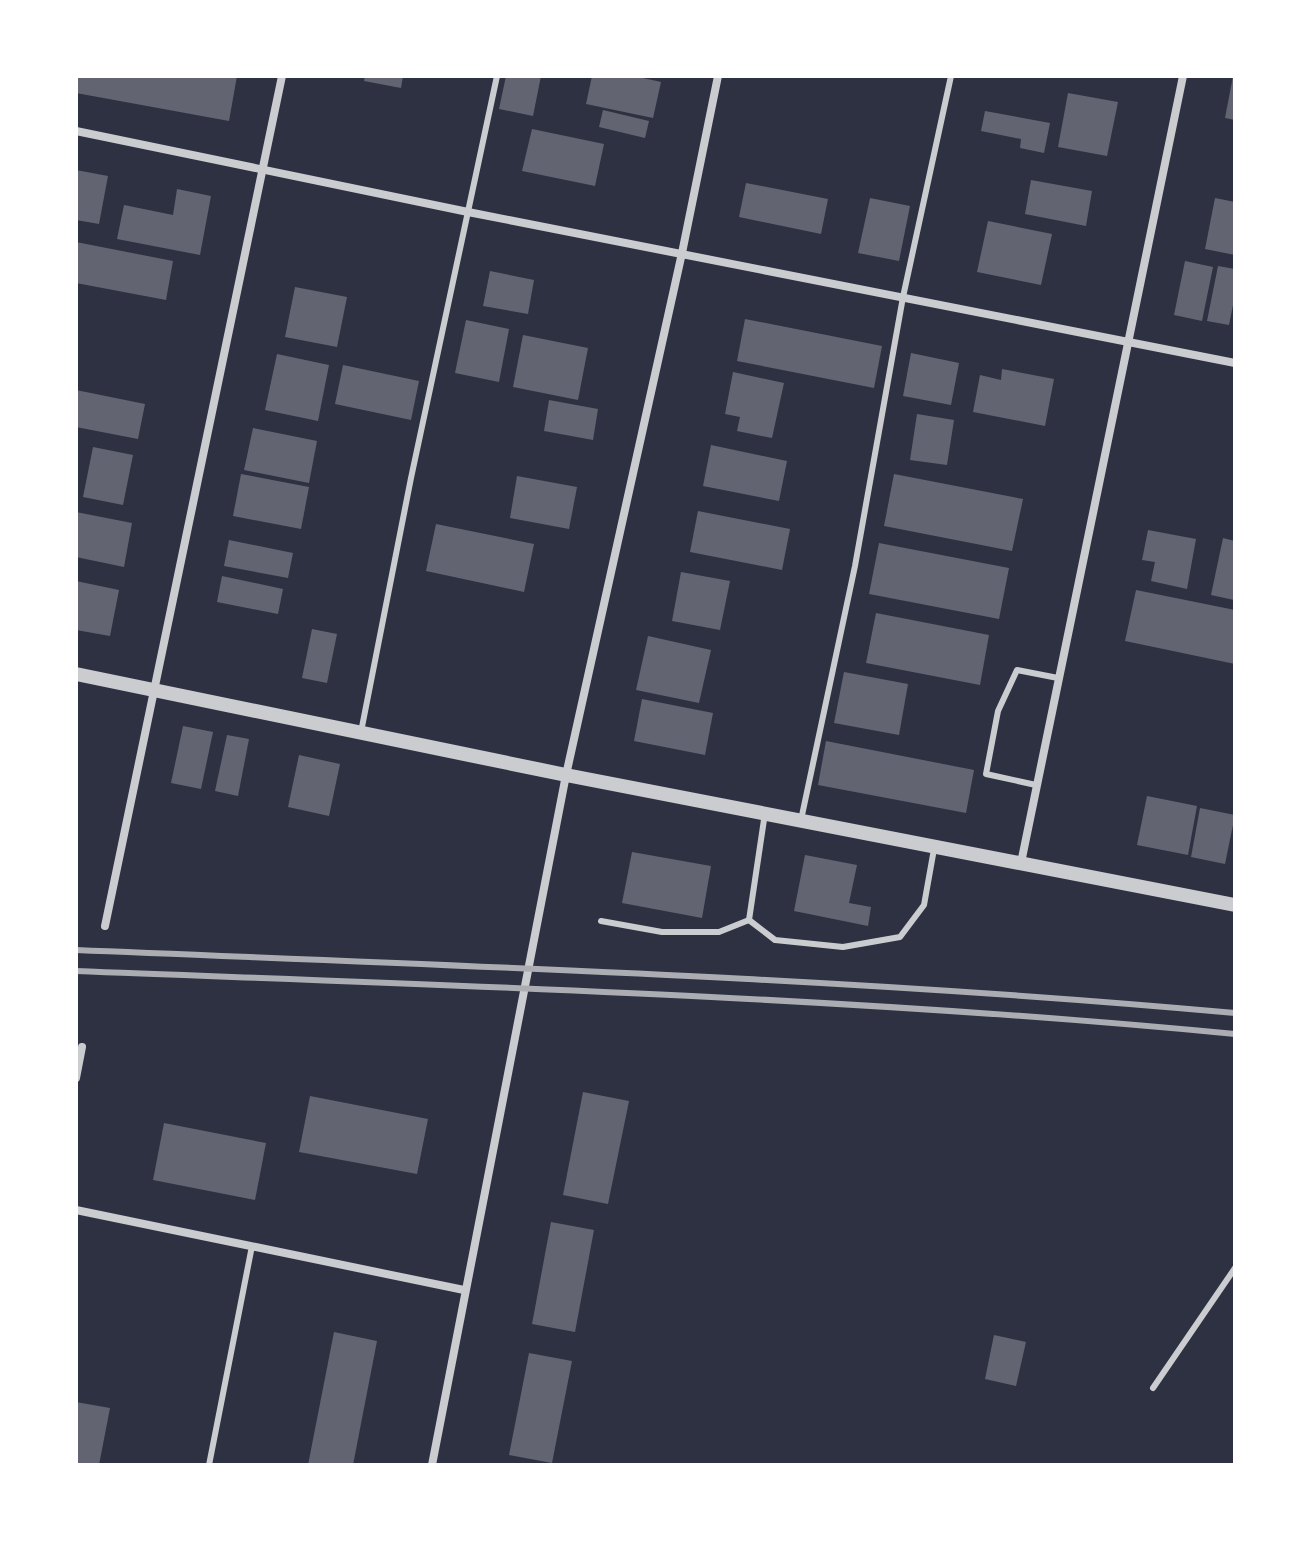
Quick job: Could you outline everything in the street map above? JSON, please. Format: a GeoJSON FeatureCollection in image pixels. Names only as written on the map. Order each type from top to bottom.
{"type":"FeatureCollection","features":[{"type":"Feature","properties":{"kind":"street"},"geometry":{"type":"LineString","coordinates":[[105,926],[282,76]]}},
{"type":"Feature","properties":{"kind":"street"},"geometry":{"type":"LineString","coordinates":[[432,1465],[566,775],[682,253],[718,76]]}},
{"type":"Feature","properties":{"kind":"street"},"geometry":{"type":"LineString","coordinates":[[1021,863],[1183,76]]}},
{"type":"Feature","properties":{"kind":"street"},"geometry":{"type":"LineString","coordinates":[[76,131],[468,212],[1235,363]]}},
{"type":"Feature","properties":{"kind":"street"},"geometry":{"type":"LineString","coordinates":[[76,674],[566,775],[1234,902]]}},
{"type":"Feature","properties":{"kind":"street"},"geometry":{"type":"LineString","coordinates":[[76,1078],[82,1047]]}},
{"type":"Feature","properties":{"kind":"street"},"geometry":{"type":"LineString","coordinates":[[76,1210],[464,1290]]}},
{"type":"Feature","properties":{"kind":"lane"},"geometry":{"type":"LineString","coordinates":[[361,732],[497,76]]}},
{"type":"Feature","properties":{"kind":"lane"},"geometry":{"type":"LineString","coordinates":[[801,820],[855,566],[903,297],[951,76]]}},
{"type":"Feature","properties":{"kind":"lane"},"geometry":{"type":"LineString","coordinates":[[1036,785],[986,774],[998,711],[1017,670],[1058,678]]}},
{"type":"Feature","properties":{"kind":"lane"},"geometry":{"type":"LineString","coordinates":[[749,920],[765,813]]}},
{"type":"Feature","properties":{"kind":"lane"},"geometry":{"type":"LineString","coordinates":[[749,920],[775,940],[843,947],[900,937],[924,905],[935,846]]}},
{"type":"Feature","properties":{"kind":"lane"},"geometry":{"type":"LineString","coordinates":[[601,921],[662,932],[719,932],[749,920]]}},
{"type":"Feature","properties":{"kind":"lane"},"geometry":{"type":"LineString","coordinates":[[209,1465],[252,1246]]}},
{"type":"Feature","properties":{"kind":"lane"},"geometry":{"type":"LineString","coordinates":[[1153,1388],[1235,1268]]}},
{"type":"Feature","properties":{"kind":"building"},"geometry":{"type":"Polygon","coordinates":[[[76,76],[237,76],[229,121],[76,93],[76,76]]]}},
{"type":"Feature","properties":{"kind":"building"},"geometry":{"type":"Polygon","coordinates":[[[365,76],[403,76],[401,88],[364,81],[365,76]]]}},
{"type":"Feature","properties":{"kind":"building"},"geometry":{"type":"Polygon","coordinates":[[[506,76],[541,76],[533,116],[499,109],[506,76]]]}},
{"type":"Feature","properties":{"kind":"building"},"geometry":{"type":"Polygon","coordinates":[[[592,76],[634,76],[661,82],[653,118],[586,104],[592,76]]]}},
{"type":"Feature","properties":{"kind":"building"},"geometry":{"type":"Polygon","coordinates":[[[1235,76],[1235,120],[1225,118],[1235,76]]]}},
{"type":"Feature","properties":{"kind":"building"},"geometry":{"type":"Polygon","coordinates":[[[1068,93],[1118,102],[1107,156],[1058,147],[1068,93]]]}},
{"type":"Feature","properties":{"kind":"building"},"geometry":{"type":"Polygon","coordinates":[[[603,110],[649,121],[645,138],[599,127],[603,110]]]}},
{"type":"Feature","properties":{"kind":"building"},"geometry":{"type":"Polygon","coordinates":[[[985,111],[1050,123],[1044,153],[1020,148],[1021,139],[981,131],[985,111]]]}},
{"type":"Feature","properties":{"kind":"building"},"geometry":{"type":"Polygon","coordinates":[[[532,129],[604,144],[595,186],[522,171],[532,129]]]}},
{"type":"Feature","properties":{"kind":"building"},"geometry":{"type":"Polygon","coordinates":[[[76,170],[108,176],[99,224],[76,220],[76,170]]]}},
{"type":"Feature","properties":{"kind":"building"},"geometry":{"type":"Polygon","coordinates":[[[1031,180],[1092,191],[1086,226],[1025,214],[1031,180]]]}},
{"type":"Feature","properties":{"kind":"building"},"geometry":{"type":"Polygon","coordinates":[[[746,183],[828,199],[821,234],[739,217],[746,183]]]}},
{"type":"Feature","properties":{"kind":"building"},"geometry":{"type":"Polygon","coordinates":[[[177,189],[211,196],[200,255],[117,239],[124,205],[173,215],[177,189]]]}},
{"type":"Feature","properties":{"kind":"building"},"geometry":{"type":"Polygon","coordinates":[[[870,198],[910,206],[899,261],[858,253],[870,198]]]}},
{"type":"Feature","properties":{"kind":"building"},"geometry":{"type":"Polygon","coordinates":[[[1215,198],[1235,202],[1235,255],[1205,249],[1215,198]]]}},
{"type":"Feature","properties":{"kind":"building"},"geometry":{"type":"Polygon","coordinates":[[[988,221],[1052,234],[1041,285],[977,272],[988,221]]]}},
{"type":"Feature","properties":{"kind":"building"},"geometry":{"type":"Polygon","coordinates":[[[76,242],[173,261],[166,300],[76,283],[76,242]]]}},
{"type":"Feature","properties":{"kind":"building"},"geometry":{"type":"Polygon","coordinates":[[[1185,261],[1213,267],[1202,321],[1174,315],[1185,261]]]}},
{"type":"Feature","properties":{"kind":"building"},"geometry":{"type":"Polygon","coordinates":[[[1218,266],[1235,269],[1235,295],[1229,325],[1207,321],[1218,266]]]}},
{"type":"Feature","properties":{"kind":"building"},"geometry":{"type":"Polygon","coordinates":[[[490,271],[534,280],[528,314],[483,306],[490,271]]]}},
{"type":"Feature","properties":{"kind":"building"},"geometry":{"type":"Polygon","coordinates":[[[295,287],[347,297],[337,347],[285,337],[295,287]]]}},
{"type":"Feature","properties":{"kind":"building"},"geometry":{"type":"Polygon","coordinates":[[[745,319],[882,346],[874,388],[737,361],[745,319]]]}},
{"type":"Feature","properties":{"kind":"building"},"geometry":{"type":"Polygon","coordinates":[[[466,320],[509,329],[499,382],[455,373],[466,320]]]}},
{"type":"Feature","properties":{"kind":"building"},"geometry":{"type":"Polygon","coordinates":[[[523,335],[588,348],[578,400],[513,387],[523,335]]]}},
{"type":"Feature","properties":{"kind":"building"},"geometry":{"type":"Polygon","coordinates":[[[911,353],[959,363],[951,405],[903,396],[911,353]]]}},
{"type":"Feature","properties":{"kind":"building"},"geometry":{"type":"Polygon","coordinates":[[[277,354],[329,365],[318,421],[265,410],[277,354]]]}},
{"type":"Feature","properties":{"kind":"building"},"geometry":{"type":"Polygon","coordinates":[[[343,365],[419,381],[411,420],[335,404],[343,365]]]}},
{"type":"Feature","properties":{"kind":"building"},"geometry":{"type":"Polygon","coordinates":[[[1002,369],[1054,379],[1045,426],[973,412],[980,375],[1001,380],[1002,369]]]}},
{"type":"Feature","properties":{"kind":"building"},"geometry":{"type":"Polygon","coordinates":[[[733,372],[784,383],[772,438],[737,431],[740,417],[725,414],[733,372]]]}},
{"type":"Feature","properties":{"kind":"building"},"geometry":{"type":"Polygon","coordinates":[[[76,390],[145,404],[138,439],[76,427],[76,390]]]}},
{"type":"Feature","properties":{"kind":"building"},"geometry":{"type":"Polygon","coordinates":[[[549,400],[598,409],[593,440],[544,431],[549,400]]]}},
{"type":"Feature","properties":{"kind":"building"},"geometry":{"type":"Polygon","coordinates":[[[917,414],[954,420],[947,465],[910,460],[917,414]]]}},
{"type":"Feature","properties":{"kind":"building"},"geometry":{"type":"Polygon","coordinates":[[[253,428],[317,441],[309,483],[244,470],[253,428]]]}},
{"type":"Feature","properties":{"kind":"building"},"geometry":{"type":"Polygon","coordinates":[[[711,445],[787,461],[779,501],[703,486],[711,445]]]}},
{"type":"Feature","properties":{"kind":"building"},"geometry":{"type":"Polygon","coordinates":[[[93,447],[133,455],[123,505],[83,497],[93,447]]]}},
{"type":"Feature","properties":{"kind":"building"},"geometry":{"type":"Polygon","coordinates":[[[241,474],[309,487],[301,529],[233,516],[241,474]]]}},
{"type":"Feature","properties":{"kind":"building"},"geometry":{"type":"Polygon","coordinates":[[[894,474],[1023,499],[1012,551],[884,526],[894,474]]]}},
{"type":"Feature","properties":{"kind":"building"},"geometry":{"type":"Polygon","coordinates":[[[517,476],[577,487],[569,529],[510,518],[517,476]]]}},
{"type":"Feature","properties":{"kind":"building"},"geometry":{"type":"Polygon","coordinates":[[[698,511],[790,529],[782,570],[690,552],[698,511]]]}},
{"type":"Feature","properties":{"kind":"building"},"geometry":{"type":"Polygon","coordinates":[[[76,512],[132,523],[124,567],[76,557],[76,512]]]}},
{"type":"Feature","properties":{"kind":"building"},"geometry":{"type":"Polygon","coordinates":[[[436,524],[534,544],[524,592],[426,571],[436,524]]]}},
{"type":"Feature","properties":{"kind":"building"},"geometry":{"type":"Polygon","coordinates":[[[1148,530],[1196,539],[1187,589],[1151,581],[1155,562],[1142,560],[1148,530]]]}},
{"type":"Feature","properties":{"kind":"building"},"geometry":{"type":"Polygon","coordinates":[[[1223,538],[1235,541],[1234,600],[1211,595],[1223,538]]]}},
{"type":"Feature","properties":{"kind":"building"},"geometry":{"type":"Polygon","coordinates":[[[229,540],[293,553],[288,578],[224,566],[229,540]]]}},
{"type":"Feature","properties":{"kind":"building"},"geometry":{"type":"Polygon","coordinates":[[[879,543],[1009,568],[999,619],[869,594],[879,543]]]}},
{"type":"Feature","properties":{"kind":"building"},"geometry":{"type":"Polygon","coordinates":[[[681,572],[730,581],[720,630],[672,621],[681,572]]]}},
{"type":"Feature","properties":{"kind":"building"},"geometry":{"type":"Polygon","coordinates":[[[222,576],[283,589],[278,614],[217,602],[222,576]]]}},
{"type":"Feature","properties":{"kind":"building"},"geometry":{"type":"Polygon","coordinates":[[[76,581],[119,590],[110,636],[76,630],[76,581]]]}},
{"type":"Feature","properties":{"kind":"building"},"geometry":{"type":"Polygon","coordinates":[[[1136,590],[1235,610],[1235,664],[1125,641],[1136,590]]]}},
{"type":"Feature","properties":{"kind":"building"},"geometry":{"type":"Polygon","coordinates":[[[876,613],[989,635],[980,685],[866,663],[876,613]]]}},
{"type":"Feature","properties":{"kind":"building"},"geometry":{"type":"Polygon","coordinates":[[[312,629],[337,634],[327,683],[302,678],[312,629]]]}},
{"type":"Feature","properties":{"kind":"building"},"geometry":{"type":"Polygon","coordinates":[[[648,636],[711,650],[699,703],[636,690],[648,636]]]}},
{"type":"Feature","properties":{"kind":"building"},"geometry":{"type":"Polygon","coordinates":[[[844,672],[908,684],[899,735],[834,723],[844,672]]]}},
{"type":"Feature","properties":{"kind":"building"},"geometry":{"type":"Polygon","coordinates":[[[642,699],[713,713],[705,755],[634,741],[642,699]]]}},
{"type":"Feature","properties":{"kind":"building"},"geometry":{"type":"Polygon","coordinates":[[[183,726],[213,732],[201,789],[171,783],[183,726]]]}},
{"type":"Feature","properties":{"kind":"building"},"geometry":{"type":"Polygon","coordinates":[[[227,735],[249,739],[238,796],[215,791],[227,735]]]}},
{"type":"Feature","properties":{"kind":"building"},"geometry":{"type":"Polygon","coordinates":[[[826,741],[974,770],[966,813],[818,785],[826,741]]]}},
{"type":"Feature","properties":{"kind":"building"},"geometry":{"type":"Polygon","coordinates":[[[299,755],[340,764],[329,816],[288,807],[299,755]]]}},
{"type":"Feature","properties":{"kind":"building"},"geometry":{"type":"Polygon","coordinates":[[[1147,796],[1197,806],[1188,855],[1137,845],[1147,796]]]}},
{"type":"Feature","properties":{"kind":"building"},"geometry":{"type":"Polygon","coordinates":[[[1200,808],[1235,815],[1225,864],[1191,857],[1200,808]]]}},
{"type":"Feature","properties":{"kind":"building"},"geometry":{"type":"Polygon","coordinates":[[[632,852],[711,866],[702,918],[622,903],[632,852]]]}},
{"type":"Feature","properties":{"kind":"building"},"geometry":{"type":"Polygon","coordinates":[[[805,855],[857,865],[849,903],[871,907],[868,926],[794,911],[805,855]]]}},
{"type":"Feature","properties":{"kind":"building"},"geometry":{"type":"Polygon","coordinates":[[[583,1092],[629,1101],[608,1204],[563,1195],[583,1092]]]}},
{"type":"Feature","properties":{"kind":"building"},"geometry":{"type":"Polygon","coordinates":[[[310,1096],[428,1119],[417,1174],[299,1152],[310,1096]]]}},
{"type":"Feature","properties":{"kind":"building"},"geometry":{"type":"Polygon","coordinates":[[[164,1123],[266,1143],[255,1200],[153,1180],[164,1123]]]}},
{"type":"Feature","properties":{"kind":"building"},"geometry":{"type":"Polygon","coordinates":[[[551,1222],[594,1230],[575,1332],[532,1324],[551,1222]]]}},
{"type":"Feature","properties":{"kind":"building"},"geometry":{"type":"Polygon","coordinates":[[[334,1332],[377,1341],[353,1465],[308,1465],[334,1332]]]}},
{"type":"Feature","properties":{"kind":"building"},"geometry":{"type":"Polygon","coordinates":[[[994,1335],[1026,1342],[1016,1386],[985,1379],[994,1335]]]}},
{"type":"Feature","properties":{"kind":"building"},"geometry":{"type":"Polygon","coordinates":[[[529,1353],[572,1361],[552,1463],[509,1455],[529,1353]]]}},
{"type":"Feature","properties":{"kind":"building"},"geometry":{"type":"Polygon","coordinates":[[[76,1402],[110,1408],[99,1465],[76,1465],[76,1402]]]}},
{"type":"Feature","properties":{"kind":"railway"},"geometry":{"type":"LineString","coordinates":[[76,950],[801,982],[1235,1013]]}},
{"type":"Feature","properties":{"kind":"railway"},"geometry":{"type":"LineString","coordinates":[[76,971],[801,1002],[1235,1034]]}}]}
